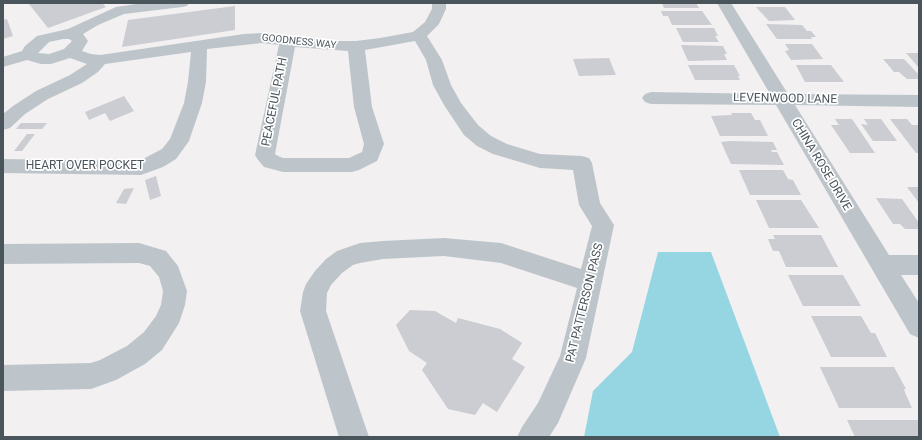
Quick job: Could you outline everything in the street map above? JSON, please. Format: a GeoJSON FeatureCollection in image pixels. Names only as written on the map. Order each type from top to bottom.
{"type":"FeatureCollection","features":[{"type":"Feature","properties":{"kind":"street"},"geometry":{"type":"LineString","coordinates":[[71,34],[118,7],[182,3]]}},
{"type":"Feature","properties":{"kind":"street"},"geometry":{"type":"LineString","coordinates":[[419,35],[431,24],[438,9],[439,3]]}},
{"type":"Feature","properties":{"kind":"street","name":"CHINA ROSE DRIVE"},"geometry":{"type":"LineString","coordinates":[[724,3],[919,326]]}},
{"type":"Feature","properties":{"kind":"street"},"geometry":{"type":"LineString","coordinates":[[3,62],[30,54],[41,59],[51,59],[70,52],[77,47],[80,41],[78,37],[71,34],[58,34],[43,39],[31,49],[30,54]]}},
{"type":"Feature","properties":{"kind":"street","name":"GOODNESS WAY"},"geometry":{"type":"LineString","coordinates":[[70,52],[88,59],[100,60],[244,39],[262,38],[288,42],[356,46],[406,39],[419,35]]}},
{"type":"Feature","properties":{"kind":"street","name":"PAT PATTERSON PASS"},"geometry":{"type":"LineString","coordinates":[[419,35],[434,60],[442,85],[453,105],[471,130],[484,141],[500,149],[540,161],[582,164],[590,205],[598,215],[603,225],[573,358],[548,413],[532,437]]}},
{"type":"Feature","properties":{"kind":"street","name":"PEACEFUL PATH"},"geometry":{"type":"LineString","coordinates":[[288,42],[265,155],[271,162],[283,165],[352,164],[370,156],[374,144],[363,107],[356,46]]}},
{"type":"Feature","properties":{"kind":"street","name":"HEART OVER POCKET"},"geometry":{"type":"LineString","coordinates":[[3,166],[142,168],[156,162],[169,154],[179,141],[193,103],[199,46]]}},
{"type":"Feature","properties":{"kind":"street"},"geometry":{"type":"LineString","coordinates":[[3,124],[19,110],[42,95],[76,79],[92,68],[100,60]]}},
{"type":"Feature","properties":{"kind":"street","name":"LEVENWOOD LANE"},"geometry":{"type":"LineString","coordinates":[[651,98],[919,101]]}},
{"type":"Feature","properties":{"kind":"street"},"geometry":{"type":"LineString","coordinates":[[354,437],[313,311],[315,292],[323,278],[334,266],[345,258],[360,253],[383,250],[444,247],[473,249],[501,253],[591,282]]}},
{"type":"Feature","properties":{"kind":"street"},"geometry":{"type":"LineString","coordinates":[[3,254],[139,253],[158,258],[170,273],[175,291],[173,305],[166,323],[153,341],[136,355],[106,371],[91,376],[3,378]]}},
{"type":"Feature","properties":{"kind":"street"},"geometry":{"type":"LineString","coordinates":[[882,265],[919,265]]}},
{"type":"Feature","properties":{"kind":"water"},"geometry":{"type":"Polygon","coordinates":[[[658,252],[711,252],[780,437],[584,437],[593,391],[632,352],[658,252]]]}},
{"type":"Feature","properties":{"kind":"building"},"geometry":{"type":"Polygon","coordinates":[[[102,3],[106,7],[48,28],[29,4],[102,3]]]}},
{"type":"Feature","properties":{"kind":"building"},"geometry":{"type":"Polygon","coordinates":[[[662,3],[696,3],[699,8],[664,8],[662,3]]]}},
{"type":"Feature","properties":{"kind":"building"},"geometry":{"type":"Polygon","coordinates":[[[235,6],[235,30],[122,47],[128,20],[235,6]]]}},
{"type":"Feature","properties":{"kind":"building"},"geometry":{"type":"Polygon","coordinates":[[[756,7],[785,7],[795,20],[769,21],[756,7]]]}},
{"type":"Feature","properties":{"kind":"building"},"geometry":{"type":"Polygon","coordinates":[[[661,11],[702,11],[712,25],[672,25],[668,16],[663,16],[661,11]]]}},
{"type":"Feature","properties":{"kind":"building"},"geometry":{"type":"Polygon","coordinates":[[[7,19],[13,36],[3,39],[3,20],[7,19]]]}},
{"type":"Feature","properties":{"kind":"building"},"geometry":{"type":"Polygon","coordinates":[[[766,24],[802,25],[807,31],[811,31],[816,37],[811,37],[812,39],[777,39],[766,24]]]}},
{"type":"Feature","properties":{"kind":"building"},"geometry":{"type":"Polygon","coordinates":[[[676,28],[714,28],[718,36],[715,36],[719,42],[683,42],[676,28]]]}},
{"type":"Feature","properties":{"kind":"building"},"geometry":{"type":"Polygon","coordinates":[[[785,44],[812,44],[823,59],[791,60],[785,51],[789,50],[785,44]]]}},
{"type":"Feature","properties":{"kind":"building"},"geometry":{"type":"Polygon","coordinates":[[[681,45],[723,46],[727,54],[724,54],[727,60],[688,61],[681,45]]]}},
{"type":"Feature","properties":{"kind":"building"},"geometry":{"type":"Polygon","coordinates":[[[906,53],[919,53],[919,68],[906,53]]]}},
{"type":"Feature","properties":{"kind":"building"},"geometry":{"type":"Polygon","coordinates":[[[609,58],[616,75],[579,76],[573,59],[609,58]]]}},
{"type":"Feature","properties":{"kind":"building"},"geometry":{"type":"Polygon","coordinates":[[[883,59],[904,59],[919,75],[919,79],[907,79],[899,72],[894,72],[883,59]]]}},
{"type":"Feature","properties":{"kind":"building"},"geometry":{"type":"Polygon","coordinates":[[[688,65],[734,65],[740,76],[738,76],[740,80],[695,80],[688,65]]]}},
{"type":"Feature","properties":{"kind":"building"},"geometry":{"type":"Polygon","coordinates":[[[796,65],[831,65],[844,82],[805,82],[796,65]]]}},
{"type":"Feature","properties":{"kind":"building"},"geometry":{"type":"Polygon","coordinates":[[[124,96],[134,111],[110,121],[105,113],[89,120],[85,112],[124,96]]]}},
{"type":"Feature","properties":{"kind":"building"},"geometry":{"type":"Polygon","coordinates":[[[731,113],[751,113],[755,120],[760,120],[768,136],[720,136],[711,116],[732,115],[731,113]]]}},
{"type":"Feature","properties":{"kind":"building"},"geometry":{"type":"Polygon","coordinates":[[[835,119],[852,119],[875,153],[850,153],[831,125],[839,125],[835,119]]]}},
{"type":"Feature","properties":{"kind":"building"},"geometry":{"type":"Polygon","coordinates":[[[864,119],[881,119],[897,141],[873,141],[861,124],[868,125],[864,119]]]}},
{"type":"Feature","properties":{"kind":"building"},"geometry":{"type":"Polygon","coordinates":[[[890,119],[907,119],[912,125],[919,125],[919,153],[916,153],[890,119]]]}},
{"type":"Feature","properties":{"kind":"building"},"geometry":{"type":"Polygon","coordinates":[[[21,123],[47,123],[42,129],[16,129],[21,123]]]}},
{"type":"Feature","properties":{"kind":"building"},"geometry":{"type":"Polygon","coordinates":[[[27,134],[35,134],[22,151],[14,151],[27,134]]]}},
{"type":"Feature","properties":{"kind":"building"},"geometry":{"type":"Polygon","coordinates":[[[721,142],[773,142],[777,150],[771,150],[772,152],[777,152],[784,165],[731,164],[721,142]]]}},
{"type":"Feature","properties":{"kind":"building"},"geometry":{"type":"Polygon","coordinates":[[[739,170],[783,170],[788,179],[793,180],[801,195],[750,195],[739,170]]]}},
{"type":"Feature","properties":{"kind":"building"},"geometry":{"type":"Polygon","coordinates":[[[156,176],[161,196],[150,200],[145,180],[156,176]]]}},
{"type":"Feature","properties":{"kind":"building"},"geometry":{"type":"Polygon","coordinates":[[[907,187],[919,187],[919,203],[907,187]]]}},
{"type":"Feature","properties":{"kind":"building"},"geometry":{"type":"Polygon","coordinates":[[[134,188],[126,204],[116,203],[124,189],[134,188]]]}},
{"type":"Feature","properties":{"kind":"building"},"geometry":{"type":"Polygon","coordinates":[[[876,198],[902,199],[919,223],[919,229],[905,229],[900,224],[893,224],[876,198]]]}},
{"type":"Feature","properties":{"kind":"building"},"geometry":{"type":"Polygon","coordinates":[[[756,200],[801,200],[819,228],[769,228],[756,200]]]}},
{"type":"Feature","properties":{"kind":"building"},"geometry":{"type":"Polygon","coordinates":[[[773,235],[821,235],[838,267],[786,267],[779,251],[773,251],[768,239],[775,239],[773,235]]]}},
{"type":"Feature","properties":{"kind":"building"},"geometry":{"type":"Polygon","coordinates":[[[788,275],[843,275],[861,306],[803,306],[788,275]]]}},
{"type":"Feature","properties":{"kind":"building"},"geometry":{"type":"Polygon","coordinates":[[[410,310],[435,311],[456,323],[458,318],[500,329],[522,343],[512,359],[525,367],[497,412],[483,403],[475,415],[448,409],[422,370],[427,363],[409,351],[396,325],[410,310]]]}},
{"type":"Feature","properties":{"kind":"building"},"geometry":{"type":"Polygon","coordinates":[[[811,316],[861,316],[871,333],[875,333],[887,357],[831,357],[811,316]]]}},
{"type":"Feature","properties":{"kind":"building"},"geometry":{"type":"Polygon","coordinates":[[[820,367],[894,367],[906,389],[904,389],[912,408],[839,408],[820,367]]]}},
{"type":"Feature","properties":{"kind":"building"},"geometry":{"type":"Polygon","coordinates":[[[847,420],[919,420],[919,437],[855,437],[847,420]]]}}]}
